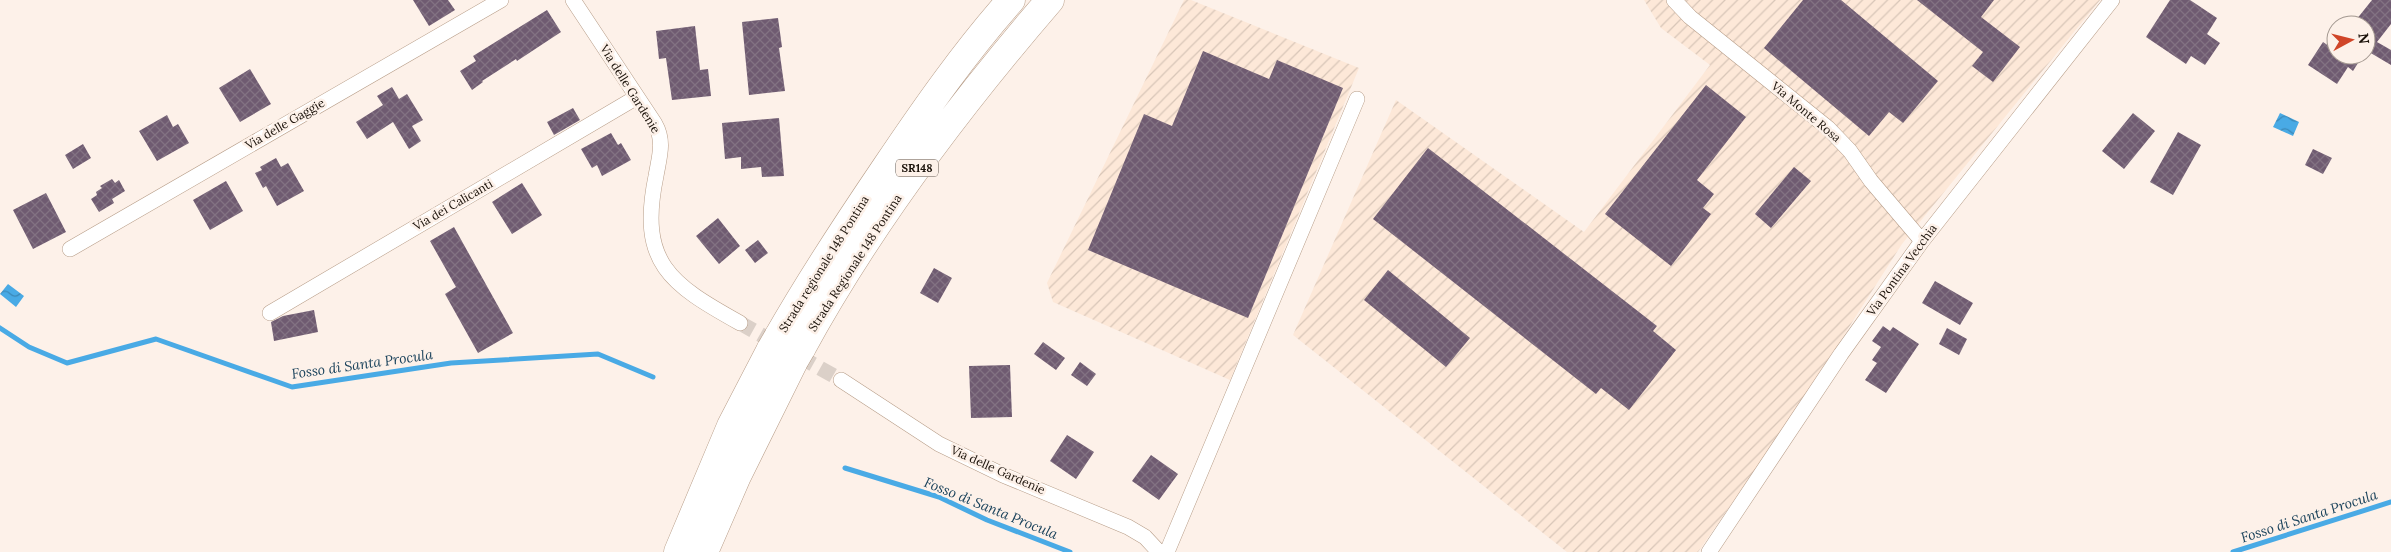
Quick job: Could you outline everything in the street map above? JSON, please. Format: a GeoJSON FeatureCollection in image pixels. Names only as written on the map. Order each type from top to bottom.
{"type":"FeatureCollection","features":[{"type":"Feature","properties":{"kind":"highway","name":"Strada regionale 148 Pontina"},"geometry":{"type":"LineString","coordinates":[[678,552],[731,426],[786,349],[828,253],[962,58],[1011,0]]}},
{"type":"Feature","properties":{"kind":"highway","name":"Strada Regionale 148 Pontina"},"geometry":{"type":"LineString","coordinates":[[704,552],[737,476],[786,349],[844,276],[923,160],[984,80],[1050,0]]}},
{"type":"Feature","properties":{"kind":"street","name":"Via delle Gaggie"},"geometry":{"type":"LineString","coordinates":[[70,249],[501,0]]}},
{"type":"Feature","properties":{"kind":"street","name":"Via delle Gardenie"},"geometry":{"type":"LineString","coordinates":[[574,0],[658,128],[661,141],[652,197],[652,230],[656,251],[666,270],[680,286],[698,299],[740,323]]}},
{"type":"Feature","properties":{"kind":"street","name":"Via Monte Rosa"},"geometry":{"type":"LineString","coordinates":[[1674,0],[1690,17],[1828,128],[1850,151],[1871,181],[1922,241]]}},
{"type":"Feature","properties":{"kind":"street","name":"Via Pontina Vecchia"},"geometry":{"type":"LineString","coordinates":[[1709,552],[1831,369],[1922,241],[2112,0]]}},
{"type":"Feature","properties":{"kind":"street","name":"Via dei Calicanti"},"geometry":{"type":"LineString","coordinates":[[270,313],[637,97]]}},
{"type":"Feature","properties":{"kind":"street"},"geometry":{"type":"LineString","coordinates":[[1167,552],[1357,99]]}},
{"type":"Feature","properties":{"kind":"street","name":"Via delle Gardenie"},"geometry":{"type":"LineString","coordinates":[[841,380],[938,444],[1003,475],[1128,528],[1145,538],[1159,552]]}},
{"type":"Feature","properties":{"kind":"shaded area"},"geometry":{"type":"Polygon","coordinates":[[[1184,0],[1191,0],[1359,68],[1230,380],[1053,302],[1047,283],[1184,0]]]}},
{"type":"Feature","properties":{"kind":"shaded area"},"geometry":{"type":"Polygon","coordinates":[[[1644,0],[2100,0],[1902,244],[1791,418],[1698,552],[1567,552],[1293,335],[1396,100],[1584,232],[1710,65],[1661,28],[1644,0]]]}},
{"type":"Feature","properties":{"kind":"water"},"geometry":{"type":"Polygon","coordinates":[[[2280,113],[2299,122],[2293,136],[2273,127],[2280,113]]]}},
{"type":"Feature","properties":{"kind":"water"},"geometry":{"type":"Polygon","coordinates":[[[8,284],[24,296],[16,307],[0,294],[8,284]]]}},
{"type":"Feature","properties":{"kind":"building"},"geometry":{"type":"Polygon","coordinates":[[[413,0],[448,0],[455,10],[429,26],[413,0]]]}},
{"type":"Feature","properties":{"kind":"building"},"geometry":{"type":"Polygon","coordinates":[[[1803,0],[1841,0],[1938,81],[1903,123],[1889,112],[1869,136],[1764,48],[1803,0]]]}},
{"type":"Feature","properties":{"kind":"building"},"geometry":{"type":"Polygon","coordinates":[[[1917,0],[1994,0],[1981,17],[2020,47],[1993,82],[1972,66],[1983,52],[1917,0]]]}},
{"type":"Feature","properties":{"kind":"building"},"geometry":{"type":"Polygon","coordinates":[[[2170,0],[2190,0],[2217,18],[2207,34],[2220,43],[2205,65],[2191,56],[2186,64],[2146,37],[2170,0]]]}},
{"type":"Feature","properties":{"kind":"building"},"geometry":{"type":"Polygon","coordinates":[[[2372,0],[2391,0],[2391,24],[2377,42],[2391,50],[2391,65],[2376,56],[2376,15],[2360,15],[2372,0]]]}},
{"type":"Feature","properties":{"kind":"building"},"geometry":{"type":"Polygon","coordinates":[[[547,10],[561,32],[482,81],[472,90],[460,71],[476,61],[473,56],[547,10]]]}},
{"type":"Feature","properties":{"kind":"building"},"geometry":{"type":"Polygon","coordinates":[[[778,18],[782,47],[779,48],[785,91],[749,95],[742,22],[778,18]]]}},
{"type":"Feature","properties":{"kind":"building"},"geometry":{"type":"Polygon","coordinates":[[[695,26],[700,70],[708,69],[711,96],[672,100],[666,58],[659,59],[656,31],[695,26]]]}},
{"type":"Feature","properties":{"kind":"building"},"geometry":{"type":"Polygon","coordinates":[[[2323,42],[2326,44],[2326,65],[2357,65],[2353,71],[2348,67],[2337,84],[2308,65],[2323,42]]]}},
{"type":"Feature","properties":{"kind":"building"},"geometry":{"type":"Polygon","coordinates":[[[1203,51],[1269,79],[1277,60],[1343,88],[1248,318],[1088,250],[1144,114],[1172,126],[1203,51]]]}},
{"type":"Feature","properties":{"kind":"building"},"geometry":{"type":"Polygon","coordinates":[[[250,69],[271,104],[240,122],[219,88],[250,69]]]}},
{"type":"Feature","properties":{"kind":"building"},"geometry":{"type":"Polygon","coordinates":[[[1706,85],[1746,117],[1697,180],[1714,194],[1703,208],[1711,214],[1671,266],[1605,214],[1706,85]]]}},
{"type":"Feature","properties":{"kind":"building"},"geometry":{"type":"Polygon","coordinates":[[[392,87],[399,99],[407,94],[423,120],[412,126],[421,141],[409,149],[393,122],[367,139],[356,122],[383,105],[377,96],[392,87]]]}},
{"type":"Feature","properties":{"kind":"building"},"geometry":{"type":"Polygon","coordinates":[[[573,108],[580,120],[554,135],[547,122],[573,108]]]}},
{"type":"Feature","properties":{"kind":"building"},"geometry":{"type":"Polygon","coordinates":[[[2133,113],[2155,131],[2124,169],[2102,151],[2133,113]]]}},
{"type":"Feature","properties":{"kind":"building"},"geometry":{"type":"Polygon","coordinates":[[[167,115],[173,127],[178,124],[189,143],[157,161],[139,131],[167,115]]]}},
{"type":"Feature","properties":{"kind":"building"},"geometry":{"type":"Polygon","coordinates":[[[779,118],[784,176],[762,177],[761,167],[741,169],[741,157],[725,159],[722,123],[779,118]]]}},
{"type":"Feature","properties":{"kind":"building"},"geometry":{"type":"Polygon","coordinates":[[[2178,132],[2201,145],[2173,195],[2150,182],[2178,132]]]}},
{"type":"Feature","properties":{"kind":"building"},"geometry":{"type":"Polygon","coordinates":[[[611,133],[618,145],[621,143],[631,160],[602,176],[597,165],[592,168],[581,149],[611,133]]]}},
{"type":"Feature","properties":{"kind":"building"},"geometry":{"type":"Polygon","coordinates":[[[83,144],[91,158],[73,169],[65,155],[83,144]]]}},
{"type":"Feature","properties":{"kind":"building"},"geometry":{"type":"Polygon","coordinates":[[[1428,148],[1657,326],[1653,331],[1676,350],[1629,410],[1601,388],[1596,394],[1373,219],[1428,148]]]}},
{"type":"Feature","properties":{"kind":"building"},"geometry":{"type":"Polygon","coordinates":[[[2313,149],[2332,158],[2323,174],[2305,165],[2313,149]]]}},
{"type":"Feature","properties":{"kind":"building"},"geometry":{"type":"Polygon","coordinates":[[[276,158],[281,167],[288,163],[304,191],[277,206],[266,186],[263,188],[255,173],[262,170],[260,167],[276,158]]]}},
{"type":"Feature","properties":{"kind":"building"},"geometry":{"type":"Polygon","coordinates":[[[1794,167],[1811,181],[1771,228],[1755,214],[1794,167]]]}},
{"type":"Feature","properties":{"kind":"building"},"geometry":{"type":"Polygon","coordinates":[[[112,179],[115,183],[119,180],[125,191],[112,199],[114,203],[99,212],[91,199],[102,188],[100,186],[112,179]]]}},
{"type":"Feature","properties":{"kind":"building"},"geometry":{"type":"Polygon","coordinates":[[[226,181],[243,211],[210,230],[193,200],[226,181]]]}},
{"type":"Feature","properties":{"kind":"building"},"geometry":{"type":"Polygon","coordinates":[[[522,183],[542,215],[512,234],[492,202],[522,183]]]}},
{"type":"Feature","properties":{"kind":"building"},"geometry":{"type":"Polygon","coordinates":[[[46,193],[66,232],[33,249],[13,210],[46,193]]]}},
{"type":"Feature","properties":{"kind":"building"},"geometry":{"type":"Polygon","coordinates":[[[718,218],[740,246],[719,264],[696,236],[718,218]]]}},
{"type":"Feature","properties":{"kind":"building"},"geometry":{"type":"Polygon","coordinates":[[[454,227],[513,333],[478,353],[445,294],[456,287],[430,241],[454,227]]]}},
{"type":"Feature","properties":{"kind":"building"},"geometry":{"type":"Polygon","coordinates":[[[758,240],[768,253],[755,263],[745,250],[758,240]]]}},
{"type":"Feature","properties":{"kind":"building"},"geometry":{"type":"Polygon","coordinates":[[[934,268],[952,278],[938,303],[920,293],[934,268]]]}},
{"type":"Feature","properties":{"kind":"building"},"geometry":{"type":"Polygon","coordinates":[[[1388,270],[1470,338],[1446,367],[1364,300],[1388,270]]]}},
{"type":"Feature","properties":{"kind":"building"},"geometry":{"type":"Polygon","coordinates":[[[1935,281],[1973,303],[1960,325],[1922,303],[1935,281]]]}},
{"type":"Feature","properties":{"kind":"building"},"geometry":{"type":"Polygon","coordinates":[[[314,310],[318,332],[274,341],[271,322],[283,316],[314,310]]]}},
{"type":"Feature","properties":{"kind":"building"},"geometry":{"type":"Polygon","coordinates":[[[1883,326],[1890,331],[1893,327],[1919,344],[1886,393],[1865,380],[1877,363],[1872,360],[1881,347],[1872,341],[1883,326]]]}},
{"type":"Feature","properties":{"kind":"building"},"geometry":{"type":"Polygon","coordinates":[[[1947,328],[1967,339],[1959,355],[1939,344],[1947,328]]]}},
{"type":"Feature","properties":{"kind":"building"},"geometry":{"type":"Polygon","coordinates":[[[1043,342],[1065,358],[1056,370],[1034,354],[1043,342]]]}},
{"type":"Feature","properties":{"kind":"building"},"geometry":{"type":"Polygon","coordinates":[[[1080,362],[1096,374],[1087,386],[1071,375],[1080,362]]]}},
{"type":"Feature","properties":{"kind":"building"},"geometry":{"type":"Polygon","coordinates":[[[1010,365],[1012,417],[971,418],[969,366],[1010,365]]]}},
{"type":"Feature","properties":{"kind":"building"},"geometry":{"type":"Polygon","coordinates":[[[1067,435],[1094,452],[1076,479],[1050,461],[1067,435]]]}},
{"type":"Feature","properties":{"kind":"building"},"geometry":{"type":"Polygon","coordinates":[[[1151,455],[1178,474],[1159,500],[1132,481],[1151,455]]]}},
{"type":"Feature","properties":{"kind":"waterway","name":"Fosso di Santa Procula"},"geometry":{"type":"LineString","coordinates":[[0,328],[29,347],[67,363],[156,339],[292,387],[451,363],[598,354],[653,377]]}},
{"type":"Feature","properties":{"kind":"waterway","name":"Fosso di Santa Procula"},"geometry":{"type":"LineString","coordinates":[[845,468],[939,497],[987,520],[1070,552]]}},
{"type":"Feature","properties":{"kind":"waterway","name":"Fosso di Santa Procula"},"geometry":{"type":"LineString","coordinates":[[2233,552],[2391,502]]}},
{"type":"Feature","properties":{"kind":"tunnel"},"geometry":{"type":"LineString","coordinates":[[740,323],[841,380]]}}]}
